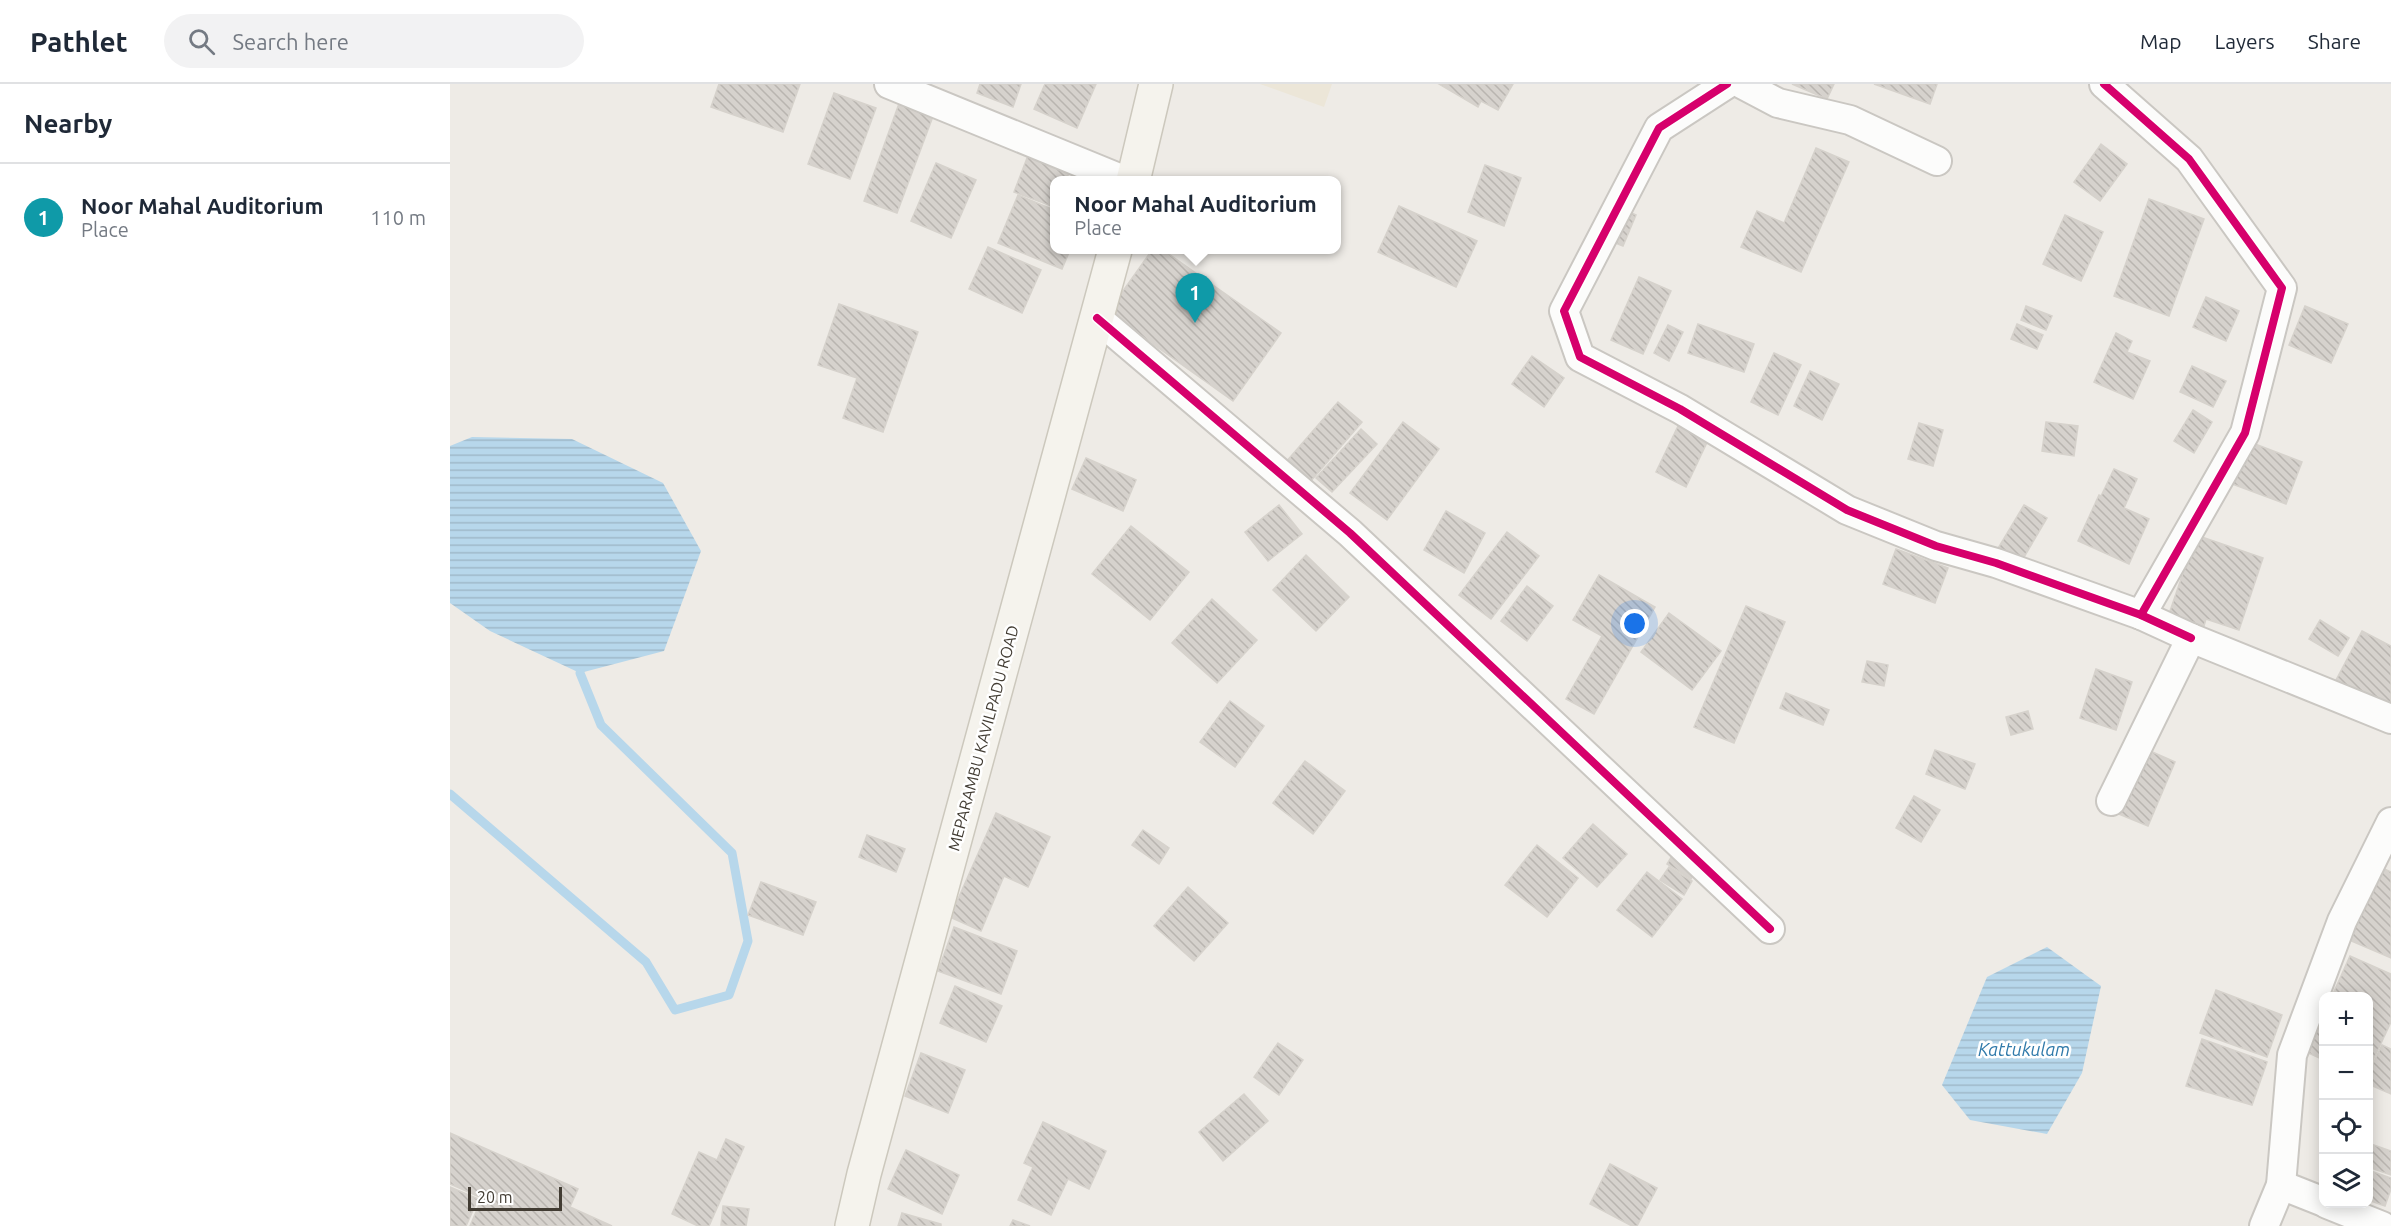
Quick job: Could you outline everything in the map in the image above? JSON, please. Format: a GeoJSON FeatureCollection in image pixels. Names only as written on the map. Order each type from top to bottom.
{"type":"FeatureCollection","features":[{"type":"Feature","properties":{"kind":"main road"},"geometry":{"type":"LineString","coordinates":[[1134,176],[1156,84]]}},
{"type":"Feature","properties":{"kind":"main road","name":"MEPARAMBU KAVILPADU ROAD"},"geometry":{"type":"LineString","coordinates":[[852,1226],[864,1174],[1114,254]]}},
{"type":"Feature","properties":{"kind":"street"},"geometry":{"type":"LineString","coordinates":[[889,84],[1116,176]]}},
{"type":"Feature","properties":{"kind":"street"},"geometry":{"type":"LineString","coordinates":[[1727,84],[1659,128],[1564,311],[1580,357],[1680,409],[1848,510],[1936,546],[1996,563],[2141,615],[2191,638],[2391,718]]}},
{"type":"Feature","properties":{"kind":"street"},"geometry":{"type":"LineString","coordinates":[[1742,84],[1778,103],[1850,120],[1937,161]]}},
{"type":"Feature","properties":{"kind":"street"},"geometry":{"type":"LineString","coordinates":[[2104,84],[2189,159],[2282,288],[2245,433],[2141,615]]}},
{"type":"Feature","properties":{"kind":"street"},"geometry":{"type":"LineString","coordinates":[[1097,318],[1350,533],[1770,929]]}},
{"type":"Feature","properties":{"kind":"street"},"geometry":{"type":"LineString","coordinates":[[2111,801],[2191,638]]}},
{"type":"Feature","properties":{"kind":"street"},"geometry":{"type":"LineString","coordinates":[[2264,1226],[2281,1185],[2292,1055],[2342,921],[2391,822]]}},
{"type":"Feature","properties":{"kind":"street"},"geometry":{"type":"LineString","coordinates":[[2281,1185],[2319,1201]]}},
{"type":"Feature","properties":{"kind":"street"},"geometry":{"type":"LineString","coordinates":[[2337,1208],[2382,1226]]}},
{"type":"Feature","properties":{"kind":"shaded area"},"geometry":{"type":"Polygon","coordinates":[[[1260,84],[1332,84],[1324,107],[1260,84]]]}},
{"type":"Feature","properties":{"kind":"water"},"geometry":{"type":"Polygon","coordinates":[[[472,437],[572,439],[663,483],[701,551],[664,651],[580,673],[490,631],[450,603],[450,446],[472,437]]]}},
{"type":"Feature","properties":{"kind":"water","name":"Kattukulam"},"geometry":{"type":"Polygon","coordinates":[[[2047,947],[2101,986],[2082,1073],[2047,1134],[1970,1120],[1942,1085],[1987,977],[2047,947]]]}},
{"type":"Feature","properties":{"kind":"building"},"geometry":{"type":"Polygon","coordinates":[[[719,84],[800,84],[783,132],[711,107],[719,84]]]}},
{"type":"Feature","properties":{"kind":"building"},"geometry":{"type":"Polygon","coordinates":[[[980,84],[1021,84],[1013,107],[977,93],[980,84]]]}},
{"type":"Feature","properties":{"kind":"building"},"geometry":{"type":"Polygon","coordinates":[[[1045,84],[1096,84],[1077,128],[1034,109],[1045,84]]]}},
{"type":"Feature","properties":{"kind":"building"},"geometry":{"type":"Polygon","coordinates":[[[1439,84],[1513,84],[1498,110],[1481,101],[1478,107],[1439,84]]]}},
{"type":"Feature","properties":{"kind":"building"},"geometry":{"type":"Polygon","coordinates":[[[1792,84],[1834,84],[1827,99],[1792,84]]]}},
{"type":"Feature","properties":{"kind":"building"},"geometry":{"type":"Polygon","coordinates":[[[1874,84],[1937,84],[1930,104],[1874,84]]]}},
{"type":"Feature","properties":{"kind":"building"},"geometry":{"type":"Polygon","coordinates":[[[834,93],[876,108],[850,179],[808,164],[834,93]]]}},
{"type":"Feature","properties":{"kind":"building"},"geometry":{"type":"Polygon","coordinates":[[[901,98],[935,111],[897,213],[864,201],[901,98]]]}},
{"type":"Feature","properties":{"kind":"building"},"geometry":{"type":"Polygon","coordinates":[[[2101,144],[2127,164],[2100,201],[2074,182],[2101,144]]]}},
{"type":"Feature","properties":{"kind":"building"},"geometry":{"type":"Polygon","coordinates":[[[1032,145],[1073,161],[1068,176],[1050,176],[1050,206],[1014,192],[1032,145]]]}},
{"type":"Feature","properties":{"kind":"building"},"geometry":{"type":"Polygon","coordinates":[[[1816,148],[1849,162],[1801,272],[1741,247],[1757,211],[1784,223],[1816,148]]]}},
{"type":"Feature","properties":{"kind":"building"},"geometry":{"type":"Polygon","coordinates":[[[936,163],[976,180],[951,238],[911,221],[936,163]]]}},
{"type":"Feature","properties":{"kind":"building"},"geometry":{"type":"Polygon","coordinates":[[[1485,165],[1521,178],[1504,226],[1468,212],[1485,165]]]}},
{"type":"Feature","properties":{"kind":"building"},"geometry":{"type":"Polygon","coordinates":[[[1018,195],[1050,208],[1050,254],[1068,254],[1062,269],[998,243],[1018,195]]]}},
{"type":"Feature","properties":{"kind":"building"},"geometry":{"type":"Polygon","coordinates":[[[2149,199],[2204,219],[2169,316],[2114,296],[2149,199]]]}},
{"type":"Feature","properties":{"kind":"building"},"geometry":{"type":"Polygon","coordinates":[[[1608,203],[1636,215],[1623,246],[1595,235],[1608,203]]]}},
{"type":"Feature","properties":{"kind":"building"},"geometry":{"type":"Polygon","coordinates":[[[1399,206],[1477,241],[1456,287],[1378,252],[1399,206]]]}},
{"type":"Feature","properties":{"kind":"building"},"geometry":{"type":"Polygon","coordinates":[[[2065,215],[2103,232],[2081,281],[2043,264],[2065,215]]]}},
{"type":"Feature","properties":{"kind":"building"},"geometry":{"type":"Polygon","coordinates":[[[988,247],[1041,270],[1022,313],[969,289],[988,247]]]}},
{"type":"Feature","properties":{"kind":"building"},"geometry":{"type":"Polygon","coordinates":[[[1149,254],[1169,254],[1281,333],[1233,401],[1108,312],[1149,254]]]}},
{"type":"Feature","properties":{"kind":"building"},"geometry":{"type":"Polygon","coordinates":[[[1639,277],[1671,291],[1643,354],[1611,340],[1639,277]]]}},
{"type":"Feature","properties":{"kind":"building"},"geometry":{"type":"Polygon","coordinates":[[[2206,297],[2239,311],[2226,341],[2193,327],[2206,297]]]}},
{"type":"Feature","properties":{"kind":"building"},"geometry":{"type":"Polygon","coordinates":[[[839,304],[918,332],[883,432],[843,418],[857,378],[818,365],[839,304]]]}},
{"type":"Feature","properties":{"kind":"building"},"geometry":{"type":"Polygon","coordinates":[[[2026,306],[2052,316],[2046,330],[2021,320],[2026,306]]]}},
{"type":"Feature","properties":{"kind":"building"},"geometry":{"type":"Polygon","coordinates":[[[2305,306],[2348,324],[2331,363],[2289,345],[2305,306]]]}},
{"type":"Feature","properties":{"kind":"building"},"geometry":{"type":"Polygon","coordinates":[[[1698,324],[1754,344],[1744,372],[1688,353],[1698,324]]]}},
{"type":"Feature","properties":{"kind":"building"},"geometry":{"type":"Polygon","coordinates":[[[2017,324],[2043,335],[2037,349],[2011,339],[2017,324]]]}},
{"type":"Feature","properties":{"kind":"building"},"geometry":{"type":"Polygon","coordinates":[[[1668,325],[1683,332],[1669,361],[1654,353],[1668,325]]]}},
{"type":"Feature","properties":{"kind":"building"},"geometry":{"type":"Polygon","coordinates":[[[2116,333],[2132,341],[2127,352],[2150,361],[2133,399],[2094,382],[2116,333]]]}},
{"type":"Feature","properties":{"kind":"building"},"geometry":{"type":"Polygon","coordinates":[[[1774,353],[1801,365],[1778,415],[1751,402],[1774,353]]]}},
{"type":"Feature","properties":{"kind":"building"},"geometry":{"type":"Polygon","coordinates":[[[1532,356],[1564,378],[1544,407],[1512,384],[1532,356]]]}},
{"type":"Feature","properties":{"kind":"building"},"geometry":{"type":"Polygon","coordinates":[[[2192,366],[2226,381],[2213,407],[2180,392],[2192,366]]]}},
{"type":"Feature","properties":{"kind":"building"},"geometry":{"type":"Polygon","coordinates":[[[1810,371],[1839,384],[1822,420],[1794,406],[1810,371]]]}},
{"type":"Feature","properties":{"kind":"building"},"geometry":{"type":"Polygon","coordinates":[[[1338,402],[1362,422],[1310,482],[1286,462],[1338,402]]]}},
{"type":"Feature","properties":{"kind":"building"},"geometry":{"type":"Polygon","coordinates":[[[2193,410],[2212,422],[2194,453],[2174,441],[2193,410]]]}},
{"type":"Feature","properties":{"kind":"building"},"geometry":{"type":"Polygon","coordinates":[[[1403,422],[1439,449],[1387,520],[1350,493],[1403,422]]]}},
{"type":"Feature","properties":{"kind":"building"},"geometry":{"type":"Polygon","coordinates":[[[2046,422],[2078,426],[2074,456],[2042,451],[2046,422]]]}},
{"type":"Feature","properties":{"kind":"building"},"geometry":{"type":"Polygon","coordinates":[[[1919,423],[1943,430],[1933,466],[1908,459],[1919,423]]]}},
{"type":"Feature","properties":{"kind":"building"},"geometry":{"type":"Polygon","coordinates":[[[1679,424],[1709,438],[1686,487],[1656,472],[1679,424]]]}},
{"type":"Feature","properties":{"kind":"building"},"geometry":{"type":"Polygon","coordinates":[[[1361,429],[1377,444],[1332,492],[1316,478],[1361,429]]]}},
{"type":"Feature","properties":{"kind":"building"},"geometry":{"type":"Polygon","coordinates":[[[2242,439],[2302,462],[2286,504],[2227,482],[2242,439]]]}},
{"type":"Feature","properties":{"kind":"building"},"geometry":{"type":"Polygon","coordinates":[[[1086,458],[1136,480],[1123,511],[1072,489],[1086,458]]]}},
{"type":"Feature","properties":{"kind":"building"},"geometry":{"type":"Polygon","coordinates":[[[2114,469],[2137,479],[2124,508],[2149,519],[2129,564],[2078,541],[2114,469]]]}},
{"type":"Feature","properties":{"kind":"building"},"geometry":{"type":"Polygon","coordinates":[[[1279,505],[1302,534],[1268,561],[1245,532],[1279,505]]]}},
{"type":"Feature","properties":{"kind":"building"},"geometry":{"type":"Polygon","coordinates":[[[2024,505],[2047,518],[2020,564],[1997,550],[2024,505]]]}},
{"type":"Feature","properties":{"kind":"building"},"geometry":{"type":"Polygon","coordinates":[[[1446,511],[1485,533],[1464,573],[1424,550],[1446,511]]]}},
{"type":"Feature","properties":{"kind":"building"},"geometry":{"type":"Polygon","coordinates":[[[1131,526],[1189,572],[1150,620],[1092,574],[1131,526]]]}},
{"type":"Feature","properties":{"kind":"building"},"geometry":{"type":"Polygon","coordinates":[[[1507,532],[1539,556],[1491,619],[1459,595],[1507,532]]]}},
{"type":"Feature","properties":{"kind":"building"},"geometry":{"type":"Polygon","coordinates":[[[2196,535],[2263,558],[2239,630],[2206,619],[2204,626],[2169,614],[2196,535]]]}},
{"type":"Feature","properties":{"kind":"building"},"geometry":{"type":"Polygon","coordinates":[[[1896,549],[1948,568],[1935,603],[1883,584],[1896,549]]]}},
{"type":"Feature","properties":{"kind":"building"},"geometry":{"type":"Polygon","coordinates":[[[1306,555],[1349,597],[1316,631],[1273,590],[1306,555]]]}},
{"type":"Feature","properties":{"kind":"building"},"geometry":{"type":"Polygon","coordinates":[[[1599,575],[1655,607],[1594,714],[1566,699],[1602,636],[1573,620],[1599,575]]]}},
{"type":"Feature","properties":{"kind":"building"},"geometry":{"type":"Polygon","coordinates":[[[1527,586],[1553,606],[1527,641],[1501,621],[1527,586]]]}},
{"type":"Feature","properties":{"kind":"building"},"geometry":{"type":"Polygon","coordinates":[[[1212,599],[1257,640],[1217,683],[1172,643],[1212,599]]]}},
{"type":"Feature","properties":{"kind":"building"},"geometry":{"type":"Polygon","coordinates":[[[1746,606],[1785,622],[1734,743],[1694,727],[1746,606]]]}},
{"type":"Feature","properties":{"kind":"building"},"geometry":{"type":"Polygon","coordinates":[[[1669,613],[1721,651],[1692,690],[1641,652],[1669,613]]]}},
{"type":"Feature","properties":{"kind":"building"},"geometry":{"type":"Polygon","coordinates":[[[2320,620],[2349,638],[2338,656],[2309,639],[2320,620]]]}},
{"type":"Feature","properties":{"kind":"building"},"geometry":{"type":"Polygon","coordinates":[[[2362,631],[2391,646],[2391,712],[2335,682],[2362,631]]]}},
{"type":"Feature","properties":{"kind":"building"},"geometry":{"type":"Polygon","coordinates":[[[1867,661],[1888,665],[1884,686],[1862,682],[1867,661]]]}},
{"type":"Feature","properties":{"kind":"building"},"geometry":{"type":"Polygon","coordinates":[[[2096,669],[2132,682],[2116,730],[2080,718],[2096,669]]]}},
{"type":"Feature","properties":{"kind":"building"},"geometry":{"type":"Polygon","coordinates":[[[1786,693],[1829,710],[1823,725],[1780,708],[1786,693]]]}},
{"type":"Feature","properties":{"kind":"building"},"geometry":{"type":"Polygon","coordinates":[[[1230,701],[1264,726],[1235,767],[1200,742],[1230,701]]]}},
{"type":"Feature","properties":{"kind":"building"},"geometry":{"type":"Polygon","coordinates":[[[2028,711],[2033,729],[2011,735],[2006,717],[2028,711]]]}},
{"type":"Feature","properties":{"kind":"building"},"geometry":{"type":"Polygon","coordinates":[[[2141,747],[2175,762],[2148,826],[2114,812],[2141,747]]]}},
{"type":"Feature","properties":{"kind":"building"},"geometry":{"type":"Polygon","coordinates":[[[1935,750],[1975,764],[1965,789],[1926,774],[1935,750]]]}},
{"type":"Feature","properties":{"kind":"building"},"geometry":{"type":"Polygon","coordinates":[[[1305,761],[1345,791],[1313,834],[1273,803],[1305,761]]]}},
{"type":"Feature","properties":{"kind":"building"},"geometry":{"type":"Polygon","coordinates":[[[1914,796],[1940,810],[1921,842],[1896,828],[1914,796]]]}},
{"type":"Feature","properties":{"kind":"building"},"geometry":{"type":"Polygon","coordinates":[[[996,813],[1050,837],[1028,887],[1004,876],[981,931],[950,917],[996,813]]]}},
{"type":"Feature","properties":{"kind":"building"},"geometry":{"type":"Polygon","coordinates":[[[1593,824],[1627,854],[1597,887],[1563,858],[1593,824]]]}},
{"type":"Feature","properties":{"kind":"building"},"geometry":{"type":"Polygon","coordinates":[[[1143,830],[1169,848],[1159,864],[1132,845],[1143,830]]]}},
{"type":"Feature","properties":{"kind":"building"},"geometry":{"type":"Polygon","coordinates":[[[867,835],[905,849],[896,872],[859,857],[867,835]]]}},
{"type":"Feature","properties":{"kind":"building"},"geometry":{"type":"Polygon","coordinates":[[[1537,845],[1578,878],[1547,917],[1505,885],[1537,845]]]}},
{"type":"Feature","properties":{"kind":"building"},"geometry":{"type":"Polygon","coordinates":[[[1675,851],[1699,865],[1691,879],[1667,864],[1675,851]]]}},
{"type":"Feature","properties":{"kind":"building"},"geometry":{"type":"Polygon","coordinates":[[[2378,866],[2391,872],[2391,958],[2347,939],[2378,866]]]}},
{"type":"Feature","properties":{"kind":"building"},"geometry":{"type":"Polygon","coordinates":[[[1669,867],[1692,881],[1684,895],[1660,880],[1669,867]]]}},
{"type":"Feature","properties":{"kind":"building"},"geometry":{"type":"Polygon","coordinates":[[[1647,872],[1682,899],[1652,937],[1617,910],[1647,872]]]}},
{"type":"Feature","properties":{"kind":"building"},"geometry":{"type":"Polygon","coordinates":[[[761,882],[816,902],[803,935],[748,915],[761,882]]]}},
{"type":"Feature","properties":{"kind":"building"},"geometry":{"type":"Polygon","coordinates":[[[1188,887],[1228,923],[1194,961],[1154,926],[1188,887]]]}},
{"type":"Feature","properties":{"kind":"building"},"geometry":{"type":"Polygon","coordinates":[[[954,927],[1017,951],[1001,994],[938,971],[954,927]]]}},
{"type":"Feature","properties":{"kind":"building"},"geometry":{"type":"Polygon","coordinates":[[[2350,956],[2391,974],[2391,1022],[2373,1060],[2373,992],[2334,992],[2350,956]]]}},
{"type":"Feature","properties":{"kind":"building"},"geometry":{"type":"Polygon","coordinates":[[[955,986],[1002,1006],[986,1042],[940,1023],[955,986]]]}},
{"type":"Feature","properties":{"kind":"building"},"geometry":{"type":"Polygon","coordinates":[[[2216,990],[2282,1015],[2267,1057],[2200,1033],[2216,990]]]}},
{"type":"Feature","properties":{"kind":"building"},"geometry":{"type":"Polygon","coordinates":[[[2319,1025],[2319,1058],[2306,1052],[2319,1025]]]}},
{"type":"Feature","properties":{"kind":"building"},"geometry":{"type":"Polygon","coordinates":[[[2202,1039],[2267,1062],[2252,1105],[2186,1086],[2202,1039]]]}},
{"type":"Feature","properties":{"kind":"building"},"geometry":{"type":"Polygon","coordinates":[[[1278,1043],[1303,1060],[1279,1095],[1254,1077],[1278,1043]]]}},
{"type":"Feature","properties":{"kind":"building"},"geometry":{"type":"Polygon","coordinates":[[[2382,1045],[2391,1049],[2391,1094],[2373,1086],[2373,1064],[2382,1045]]]}},
{"type":"Feature","properties":{"kind":"building"},"geometry":{"type":"Polygon","coordinates":[[[921,1053],[965,1070],[948,1113],[905,1096],[921,1053]]]}},
{"type":"Feature","properties":{"kind":"building"},"geometry":{"type":"Polygon","coordinates":[[[1244,1094],[1268,1121],[1223,1161],[1199,1132],[1244,1094]]]}},
{"type":"Feature","properties":{"kind":"building"},"geometry":{"type":"Polygon","coordinates":[[[1043,1122],[1106,1151],[1089,1189],[1068,1179],[1051,1215],[1018,1200],[1033,1167],[1024,1163],[1043,1122]]]}},
{"type":"Feature","properties":{"kind":"building"},"geometry":{"type":"Polygon","coordinates":[[[450,1133],[578,1189],[570,1207],[612,1226],[470,1226],[482,1198],[450,1184],[450,1133]]]}},
{"type":"Feature","properties":{"kind":"building"},"geometry":{"type":"Polygon","coordinates":[[[726,1139],[744,1147],[709,1226],[698,1226],[672,1214],[699,1152],[717,1160],[726,1139]]]}},
{"type":"Feature","properties":{"kind":"building"},"geometry":{"type":"Polygon","coordinates":[[[2373,1145],[2391,1151],[2391,1175],[2373,1169],[2373,1145]]]}},
{"type":"Feature","properties":{"kind":"building"},"geometry":{"type":"Polygon","coordinates":[[[906,1150],[959,1175],[942,1214],[888,1189],[906,1150]]]}},
{"type":"Feature","properties":{"kind":"building"},"geometry":{"type":"Polygon","coordinates":[[[1610,1164],[1657,1188],[1637,1226],[1632,1226],[1590,1204],[1610,1164]]]}},
{"type":"Feature","properties":{"kind":"building"},"geometry":{"type":"Polygon","coordinates":[[[2373,1172],[2391,1178],[2391,1189],[2385,1206],[2373,1202],[2373,1172]]]}},
{"type":"Feature","properties":{"kind":"building"},"geometry":{"type":"Polygon","coordinates":[[[450,1187],[478,1199],[466,1226],[450,1226],[450,1187]]]}},
{"type":"Feature","properties":{"kind":"building"},"geometry":{"type":"Polygon","coordinates":[[[723,1206],[749,1209],[746,1226],[721,1225],[723,1206]]]}},
{"type":"Feature","properties":{"kind":"building"},"geometry":{"type":"Polygon","coordinates":[[[902,1213],[941,1224],[941,1226],[898,1226],[902,1213]]]}},
{"type":"Feature","properties":{"kind":"building"},"geometry":{"type":"Polygon","coordinates":[[[1013,1220],[1030,1226],[1010,1226],[1013,1220]]]}},
{"type":"Feature","properties":{"kind":"waterway"},"geometry":{"type":"LineString","coordinates":[[450,794],[646,962],[675,1010],[729,995],[748,941],[732,853],[601,725],[580,673]]}},
{"type":"Feature","properties":{"kind":"cycle path"},"geometry":{"type":"LineString","coordinates":[[1727,84],[1659,128],[1564,311],[1580,357],[1680,409],[1847,510],[1936,546],[1996,563],[2141,615],[2191,638]]}},
{"type":"Feature","properties":{"kind":"cycle path"},"geometry":{"type":"LineString","coordinates":[[2104,84],[2189,159],[2282,288],[2245,433],[2141,615]]}},
{"type":"Feature","properties":{"kind":"cycle path"},"geometry":{"type":"LineString","coordinates":[[1097,318],[1350,533],[1770,929]]}},
{"type":"Feature","properties":{"kind":"place","name":"Noor Mahal Auditorium"},"geometry":{"type":"Point","coordinates":[1195,323]}}]}
